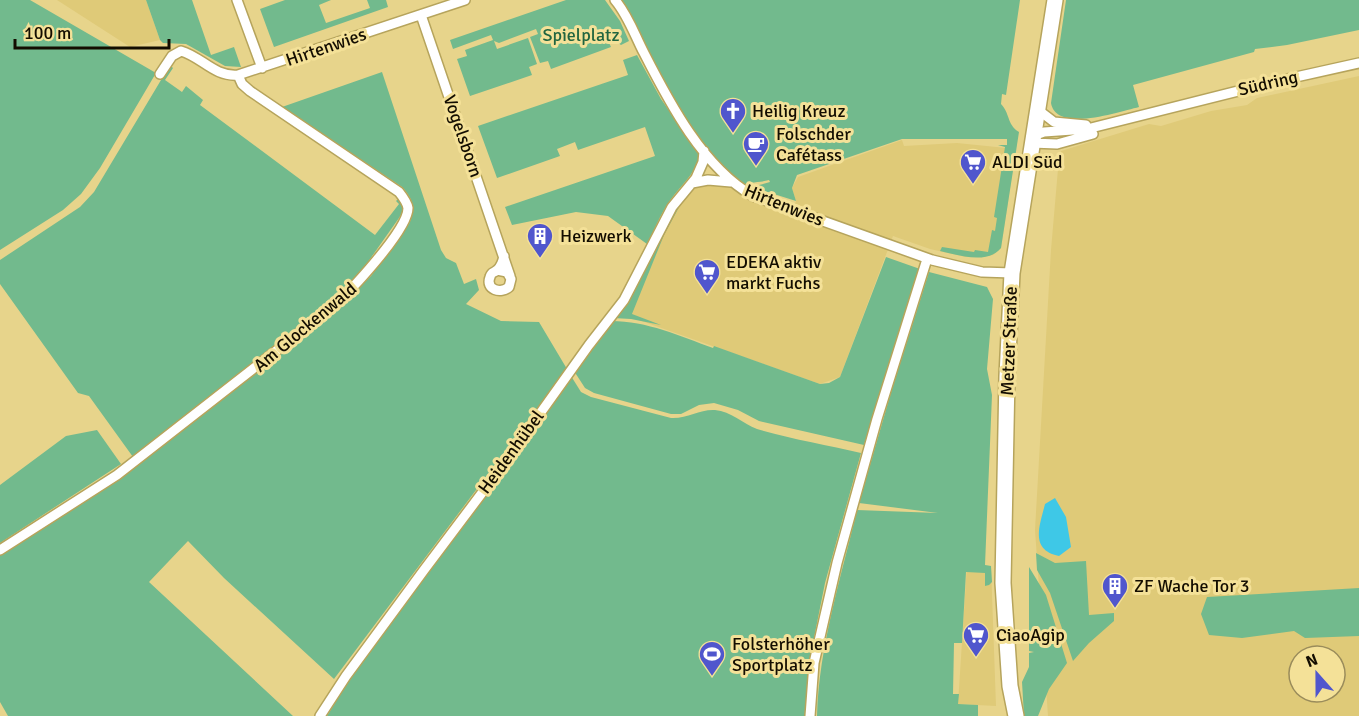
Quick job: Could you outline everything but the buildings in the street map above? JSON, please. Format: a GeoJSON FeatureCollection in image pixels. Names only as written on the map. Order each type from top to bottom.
{"type":"FeatureCollection","features":[{"type":"Feature","properties":{"kind":"main road","name":"Metzer Straße"},"geometry":{"type":"LineString","coordinates":[[1016,716],[1010,686],[1003,583],[1007,376],[1012,273],[1055,0]]}},
{"type":"Feature","properties":{"kind":"main road","name":"Metzer Straße"},"geometry":{"type":"LineString","coordinates":[[1006,716],[1010,686]]}},
{"type":"Feature","properties":{"kind":"street"},"geometry":{"type":"LineString","coordinates":[[237,0],[262,68]]}},
{"type":"Feature","properties":{"kind":"street","name":"Hirtenwies"},"geometry":{"type":"LineString","coordinates":[[238,75],[421,15],[446,3],[465,0]]}},
{"type":"Feature","properties":{"kind":"street","name":"Hirtenwies"},"geometry":{"type":"LineString","coordinates":[[615,0],[673,105],[704,151],[721,173],[732,182],[753,196],[927,259],[982,272],[1012,273]]}},
{"type":"Feature","properties":{"kind":"street","name":"Vogelsborn"},"geometry":{"type":"LineString","coordinates":[[421,15],[510,276]]}},
{"type":"Feature","properties":{"kind":"street"},"geometry":{"type":"LineString","coordinates":[[160,74],[172,56],[181,51],[218,72],[230,76],[238,75]]}},
{"type":"Feature","properties":{"kind":"street","name":"Südring"},"geometry":{"type":"LineString","coordinates":[[1033,140],[1044,132],[1075,131],[1101,126],[1359,63]]}},
{"type":"Feature","properties":{"kind":"street","name":"Am Glockenwald"},"geometry":{"type":"LineString","coordinates":[[0,550],[117,476],[331,308],[367,272],[404,219],[408,207],[399,192],[250,91],[242,84],[238,75]]}},
{"type":"Feature","properties":{"kind":"street","name":"Südring"},"geometry":{"type":"LineString","coordinates":[[1033,140],[1057,144],[1178,106]]}},
{"type":"Feature","properties":{"kind":"street","name":"Südring"},"geometry":{"type":"LineString","coordinates":[[1037,109],[1054,122],[1101,126]]}},
{"type":"Feature","properties":{"kind":"street","name":"Heidenhübel"},"geometry":{"type":"LineString","coordinates":[[320,716],[346,676],[624,300],[672,207],[692,183],[703,162],[704,151]]}},
{"type":"Feature","properties":{"kind":"street"},"geometry":{"type":"LineString","coordinates":[[692,183],[708,180],[732,182]]}},
{"type":"Feature","properties":{"kind":"street"},"geometry":{"type":"LineString","coordinates":[[497,270],[503,270],[510,276],[509,287],[503,291],[495,291],[489,280],[504,256]]}},
{"type":"Feature","properties":{"kind":"street"},"geometry":{"type":"LineString","coordinates":[[810,716],[814,663],[839,557],[877,419],[927,259]]}},
{"type":"Feature","properties":{"kind":"shaded area"},"geometry":{"type":"Polygon","coordinates":[[[57,0],[146,0],[160,40],[130,47],[57,0]]]}},
{"type":"Feature","properties":{"kind":"shaded area"},"geometry":{"type":"Polygon","coordinates":[[[1359,76],[1359,716],[1048,716],[1035,530],[1051,250],[1061,151],[1149,124],[1161,126],[1211,111],[1247,105],[1257,98],[1359,76]]]}},
{"type":"Feature","properties":{"kind":"shaded area"},"geometry":{"type":"Polygon","coordinates":[[[902,140],[904,146],[957,143],[1016,149],[1001,248],[993,255],[966,257],[930,249],[893,236],[840,377],[820,384],[616,312],[692,183],[732,182],[793,210],[796,201],[792,188],[798,177],[902,140]]]}},
{"type":"Feature","properties":{"kind":"shaded area"},"geometry":{"type":"Polygon","coordinates":[[[967,565],[991,566],[996,706],[958,704],[967,565]]]}},
{"type":"Feature","properties":{"kind":"green space"},"geometry":{"type":"Polygon","coordinates":[[[0,0],[30,0],[156,73],[100,168],[81,194],[63,210],[0,250],[0,0]]]}},
{"type":"Feature","properties":{"kind":"green space"},"geometry":{"type":"Polygon","coordinates":[[[146,0],[192,0],[211,55],[234,47],[241,67],[225,66],[186,44],[163,43],[146,0]]]}},
{"type":"Feature","properties":{"kind":"green space"},"geometry":{"type":"Polygon","coordinates":[[[285,0],[331,0],[319,5],[326,23],[370,8],[367,0],[386,0],[388,7],[274,47],[260,9],[285,0]]]}},
{"type":"Feature","properties":{"kind":"green space","name":"Spielplatz"},"geometry":{"type":"Polygon","coordinates":[[[566,0],[605,0],[620,21],[629,41],[621,45],[605,34],[611,47],[551,69],[548,61],[540,63],[530,37],[538,34],[536,29],[499,43],[494,41],[497,49],[528,38],[537,64],[529,67],[532,75],[470,96],[457,59],[467,56],[465,50],[493,40],[491,35],[453,49],[450,40],[566,0]]]}},
{"type":"Feature","properties":{"kind":"green space"},"geometry":{"type":"Polygon","coordinates":[[[616,0],[1020,0],[1006,95],[1002,94],[1001,104],[1012,126],[1019,132],[1001,248],[988,256],[980,257],[940,251],[942,247],[988,252],[992,230],[995,231],[997,218],[994,217],[1005,147],[998,145],[1007,145],[1007,139],[902,139],[797,175],[792,188],[796,201],[752,187],[770,182],[769,180],[738,187],[677,112],[616,0]]]}},
{"type":"Feature","properties":{"kind":"green space"},"geometry":{"type":"Polygon","coordinates":[[[1066,0],[1359,0],[1359,30],[1287,45],[1255,49],[1254,52],[1133,85],[1139,107],[1104,116],[1076,119],[1064,117],[1055,112],[1051,103],[1066,0]]]}},
{"type":"Feature","properties":{"kind":"green space"},"geometry":{"type":"Polygon","coordinates":[[[637,55],[661,99],[701,156],[691,175],[666,207],[647,244],[608,216],[576,212],[512,225],[505,207],[655,156],[645,127],[578,150],[575,142],[557,149],[560,156],[497,178],[478,126],[628,75],[623,60],[637,55]]]}},
{"type":"Feature","properties":{"kind":"green space"},"geometry":{"type":"Polygon","coordinates":[[[170,65],[173,68],[165,80],[182,92],[186,86],[203,100],[200,105],[375,235],[399,204],[396,201],[399,198],[403,211],[363,269],[340,294],[133,457],[89,396],[78,393],[0,284],[0,260],[80,207],[94,192],[170,65]]]}},
{"type":"Feature","properties":{"kind":"green space"},"geometry":{"type":"Polygon","coordinates":[[[382,72],[441,250],[446,258],[456,263],[464,284],[476,279],[479,290],[466,304],[501,321],[539,322],[567,369],[334,679],[224,578],[188,541],[149,582],[293,716],[8,716],[0,702],[0,555],[118,480],[335,312],[371,276],[409,224],[412,204],[402,187],[282,107],[382,72]]]}},
{"type":"Feature","properties":{"kind":"green space"},"geometry":{"type":"Polygon","coordinates":[[[685,196],[664,235],[632,314],[661,325],[613,318],[671,218],[685,196]]]}},
{"type":"Feature","properties":{"kind":"green space"},"geometry":{"type":"Polygon","coordinates":[[[886,257],[920,269],[864,445],[759,421],[738,410],[714,403],[699,405],[681,414],[671,414],[594,393],[585,388],[574,371],[611,321],[663,330],[820,384],[829,383],[840,377],[886,257]]]}},
{"type":"Feature","properties":{"kind":"green space"},"geometry":{"type":"Polygon","coordinates":[[[929,272],[987,287],[993,299],[987,369],[992,395],[985,565],[991,566],[992,582],[985,586],[985,573],[966,572],[962,643],[954,643],[953,694],[959,694],[958,704],[978,705],[978,716],[817,716],[826,638],[857,510],[938,513],[859,503],[929,272]]]}},
{"type":"Feature","properties":{"kind":"green space"},"geometry":{"type":"Polygon","coordinates":[[[571,376],[581,392],[591,397],[671,418],[709,410],[721,411],[757,429],[861,453],[825,583],[809,663],[805,716],[327,716],[355,670],[571,376]]]}},
{"type":"Feature","properties":{"kind":"green space"},"geometry":{"type":"Polygon","coordinates":[[[97,430],[121,464],[0,543],[0,485],[66,436],[97,430]]]}},
{"type":"Feature","properties":{"kind":"green space"},"geometry":{"type":"Polygon","coordinates":[[[1036,553],[1055,563],[1086,561],[1089,615],[1114,613],[1114,621],[1073,661],[1050,593],[1037,570],[1036,553]]]}},
{"type":"Feature","properties":{"kind":"green space"},"geometry":{"type":"Polygon","coordinates":[[[1029,567],[1046,595],[1067,663],[1049,689],[1038,716],[1024,716],[1022,682],[1029,667],[1029,653],[1034,652],[1029,651],[1029,567]]]}},
{"type":"Feature","properties":{"kind":"green space"},"geometry":{"type":"Polygon","coordinates":[[[1359,588],[1359,636],[1305,638],[1294,631],[1242,638],[1209,635],[1201,614],[1207,597],[1359,588]]]}},
{"type":"Feature","properties":{"kind":"water"},"geometry":{"type":"Polygon","coordinates":[[[1055,498],[1066,517],[1071,547],[1059,556],[1043,548],[1039,536],[1045,504],[1055,498]]]}},
{"type":"Feature","properties":{"kind":"place","name":"Heilig Kreuz"},"geometry":{"type":"Point","coordinates":[733,134]}},
{"type":"Feature","properties":{"kind":"place","name":"Folschder Cafétass"},"geometry":{"type":"Point","coordinates":[756,167]}},
{"type":"Feature","properties":{"kind":"place","name":"ALDI Süd"},"geometry":{"type":"Point","coordinates":[973,185]}},
{"type":"Feature","properties":{"kind":"place","name":"Heizwerk"},"geometry":{"type":"Point","coordinates":[540,259]}},
{"type":"Feature","properties":{"kind":"place","name":"EDEKA aktiv markt Fuchs"},"geometry":{"type":"Point","coordinates":[707,295]}},
{"type":"Feature","properties":{"kind":"place","name":"ZF Wache Tor 3"},"geometry":{"type":"Point","coordinates":[1115,609]}},
{"type":"Feature","properties":{"kind":"place","name":"CiaoAgip"},"geometry":{"type":"Point","coordinates":[976,658]}},
{"type":"Feature","properties":{"kind":"place","name":"Folsterhöher Sportplatz"},"geometry":{"type":"Point","coordinates":[712,677]}}]}
